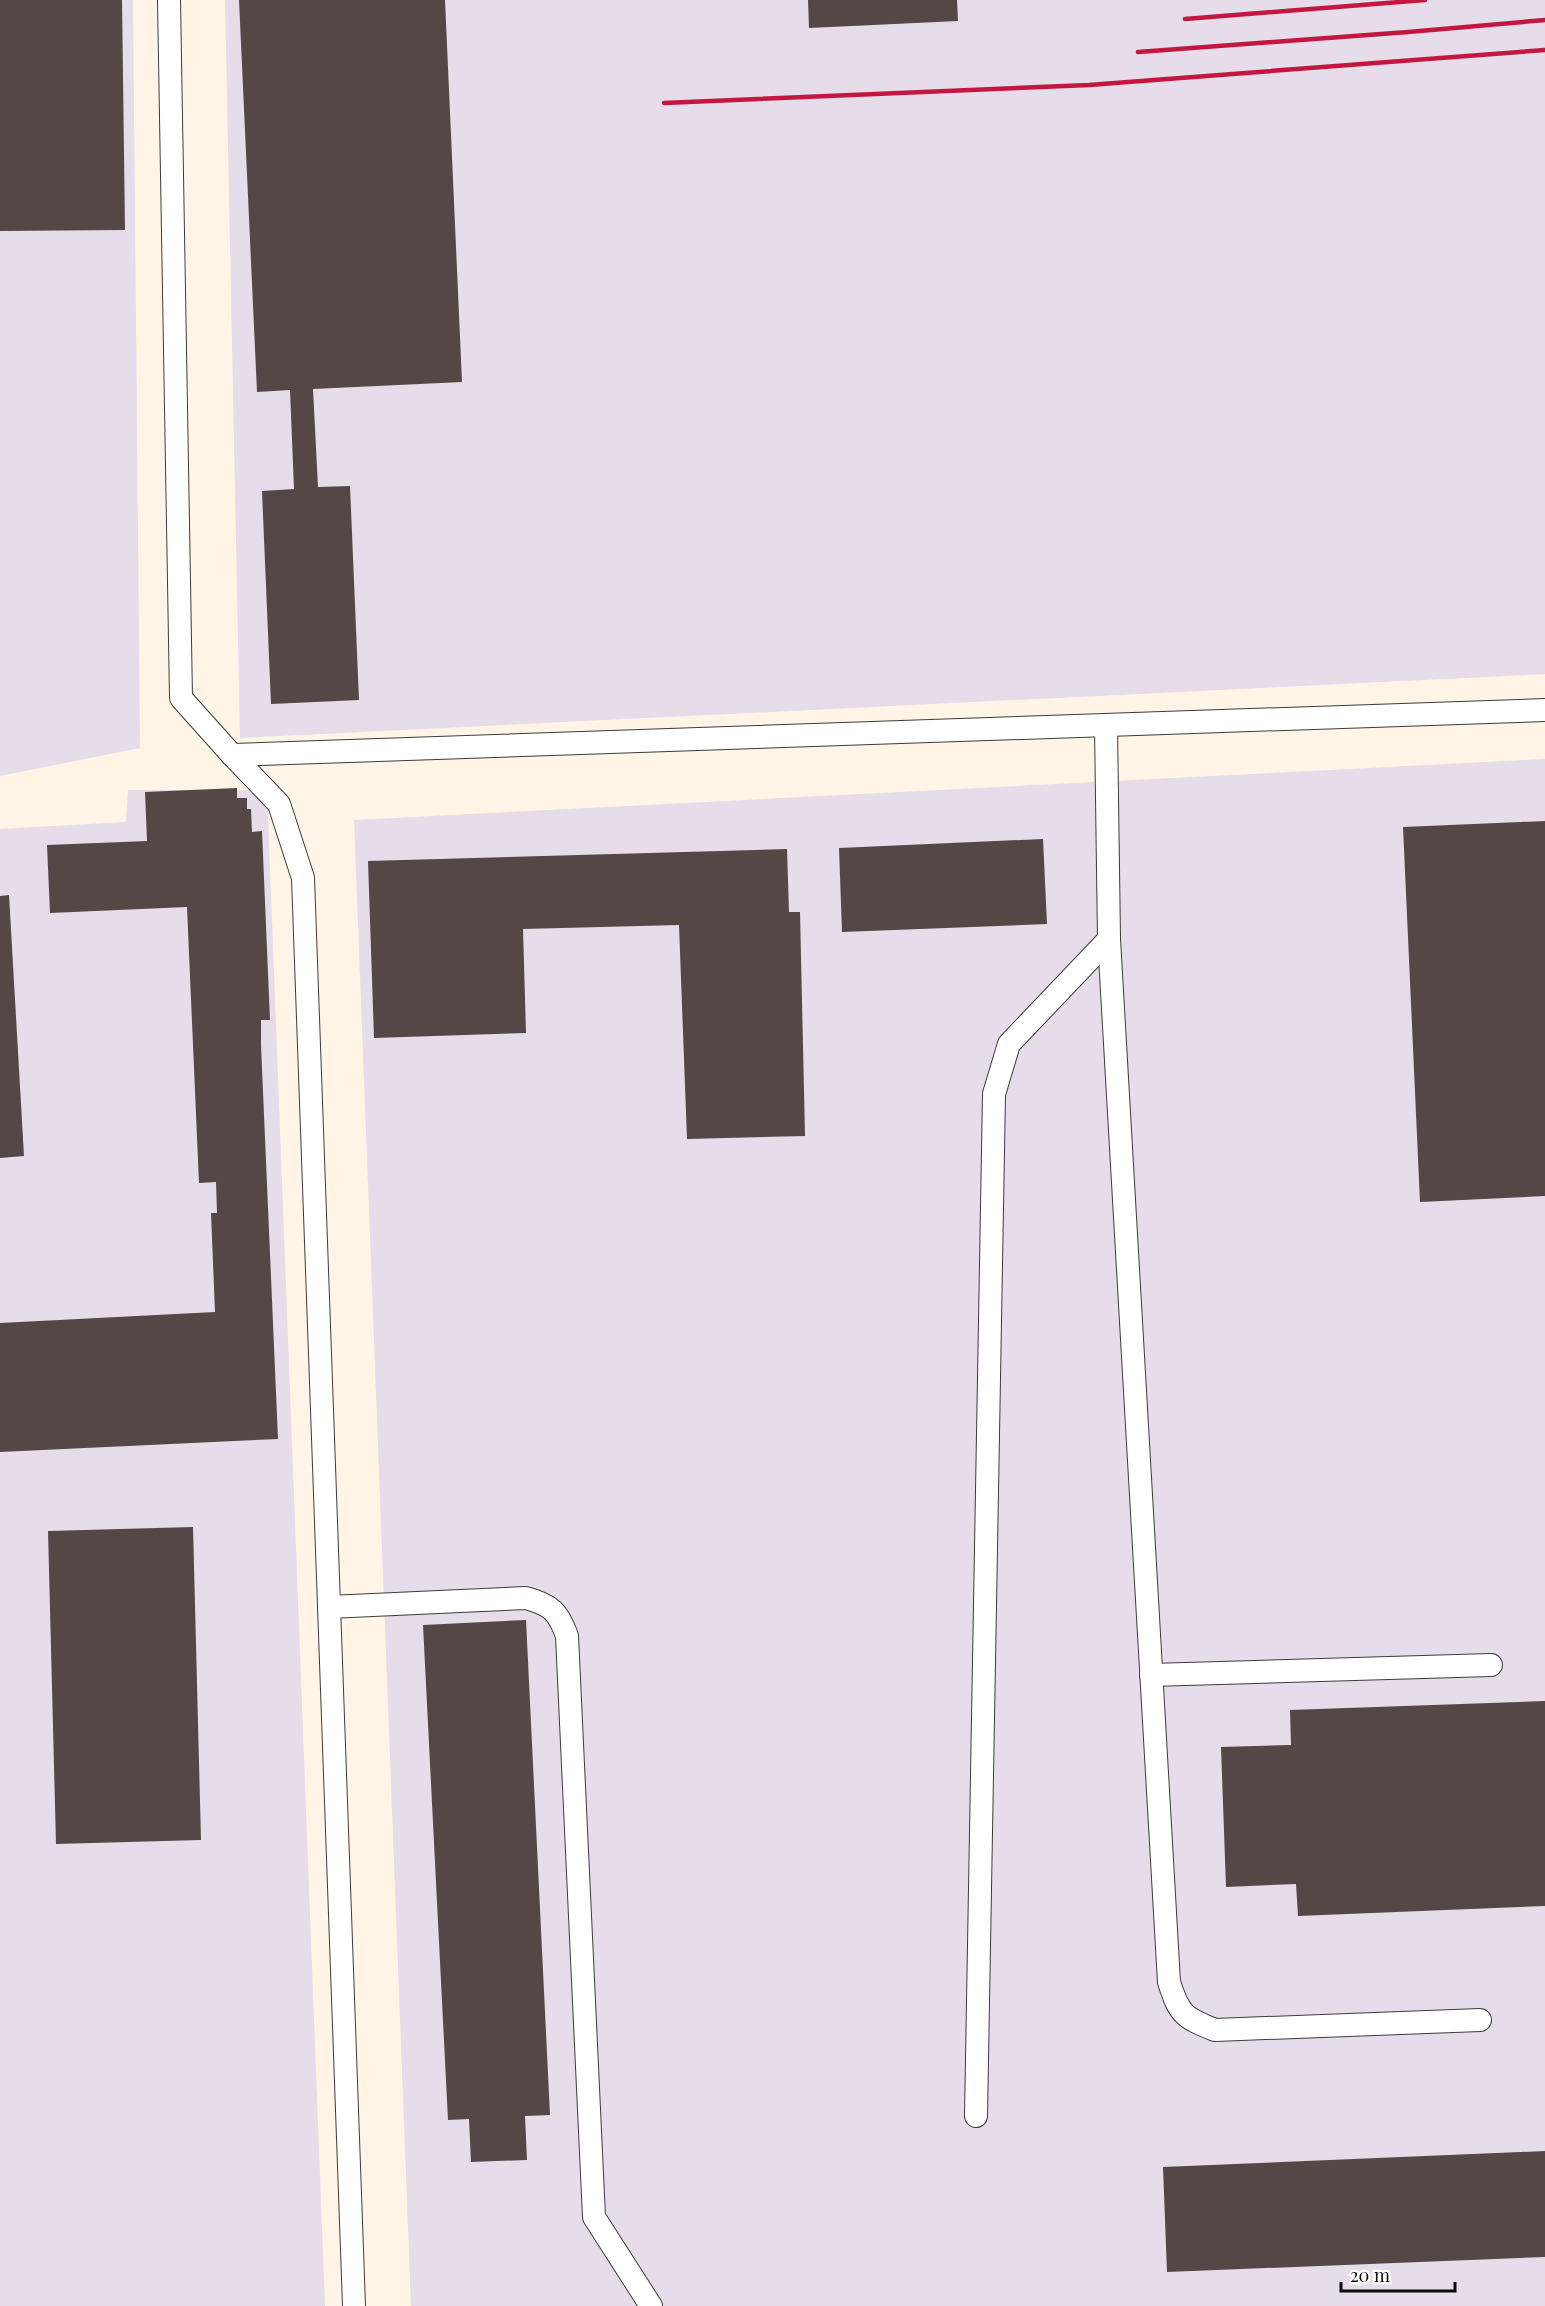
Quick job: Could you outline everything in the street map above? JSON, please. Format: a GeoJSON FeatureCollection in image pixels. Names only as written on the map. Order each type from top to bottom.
{"type":"FeatureCollection","features":[{"type":"Feature","properties":{"kind":"lane"},"geometry":{"type":"LineString","coordinates":[[169,0],[181,698],[279,804],[303,878],[354,2306]]}},
{"type":"Feature","properties":{"kind":"lane"},"geometry":{"type":"LineString","coordinates":[[232,755],[1545,710]]}},
{"type":"Feature","properties":{"kind":"lane"},"geometry":{"type":"LineString","coordinates":[[1106,726],[1109,939],[1169,1982],[1177,2005],[1192,2021],[1215,2030],[1480,2019]]}},
{"type":"Feature","properties":{"kind":"lane"},"geometry":{"type":"LineString","coordinates":[[976,2116],[994,1094],[1009,1044],[1109,939]]}},
{"type":"Feature","properties":{"kind":"lane"},"geometry":{"type":"LineString","coordinates":[[329,1607],[526,1598],[545,1604],[560,1618],[567,1636],[594,2217],[651,2306]]}},
{"type":"Feature","properties":{"kind":"lane"},"geometry":{"type":"LineString","coordinates":[[1151,1675],[1491,1665]]}},
{"type":"Feature","properties":{"kind":"shaded area"},"geometry":{"type":"Polygon","coordinates":[[[0,0],[133,0],[140,748],[0,776],[0,0]]]}},
{"type":"Feature","properties":{"kind":"shaded area"},"geometry":{"type":"Polygon","coordinates":[[[225,0],[1545,0],[1545,674],[240,738],[225,0]]]}},
{"type":"Feature","properties":{"kind":"shaded area"},"geometry":{"type":"Polygon","coordinates":[[[1545,759],[1545,2306],[411,2306],[354,820],[1545,759]]]}},
{"type":"Feature","properties":{"kind":"shaded area"},"geometry":{"type":"Polygon","coordinates":[[[128,790],[267,790],[325,2306],[0,2306],[0,829],[126,822],[128,790]]]}},
{"type":"Feature","properties":{"kind":"building"},"geometry":{"type":"Polygon","coordinates":[[[0,0],[122,0],[125,230],[0,231],[0,0]]]}},
{"type":"Feature","properties":{"kind":"building"},"geometry":{"type":"Polygon","coordinates":[[[239,0],[445,0],[462,382],[313,389],[318,487],[350,486],[359,700],[271,704],[262,491],[294,489],[290,390],[257,392],[239,0]]]}},
{"type":"Feature","properties":{"kind":"building"},"geometry":{"type":"Polygon","coordinates":[[[808,0],[957,0],[958,21],[809,28],[808,0]]]}},
{"type":"Feature","properties":{"kind":"building"},"geometry":{"type":"Polygon","coordinates":[[[237,788],[237,798],[247,798],[247,809],[251,809],[252,832],[262,831],[270,1020],[261,1020],[261,1045],[278,1439],[0,1452],[0,1323],[215,1312],[211,1213],[217,1213],[216,1182],[199,1183],[187,907],[50,913],[47,845],[147,841],[145,792],[237,788]]]}},
{"type":"Feature","properties":{"kind":"building"},"geometry":{"type":"Polygon","coordinates":[[[1545,821],[1545,1196],[1420,1202],[1403,827],[1545,821]]]}},
{"type":"Feature","properties":{"kind":"building"},"geometry":{"type":"Polygon","coordinates":[[[1043,839],[1047,924],[842,932],[839,848],[1043,839]]]}},
{"type":"Feature","properties":{"kind":"building"},"geometry":{"type":"Polygon","coordinates":[[[787,849],[789,912],[800,912],[805,1136],[687,1139],[679,925],[523,929],[526,1033],[374,1038],[368,861],[787,849]]]}},
{"type":"Feature","properties":{"kind":"building"},"geometry":{"type":"Polygon","coordinates":[[[9,895],[24,1156],[0,1158],[0,896],[9,895]]]}},
{"type":"Feature","properties":{"kind":"building"},"geometry":{"type":"Polygon","coordinates":[[[193,1527],[201,1840],[56,1844],[48,1531],[193,1527]]]}},
{"type":"Feature","properties":{"kind":"building"},"geometry":{"type":"Polygon","coordinates":[[[526,1620],[550,2115],[525,2116],[527,2160],[471,2162],[469,2119],[448,2120],[423,1625],[526,1620]]]}},
{"type":"Feature","properties":{"kind":"building"},"geometry":{"type":"Polygon","coordinates":[[[1545,1701],[1545,1906],[1298,1916],[1296,1884],[1226,1887],[1221,1747],[1291,1745],[1290,1710],[1545,1701]]]}},
{"type":"Feature","properties":{"kind":"building"},"geometry":{"type":"Polygon","coordinates":[[[1545,2151],[1545,2257],[1167,2272],[1163,2167],[1545,2151]]]}},
{"type":"Feature","properties":{"kind":"railway"},"geometry":{"type":"LineString","coordinates":[[1185,19],[1425,0]]}},
{"type":"Feature","properties":{"kind":"railway"},"geometry":{"type":"LineString","coordinates":[[1138,52],[1545,20]]}},
{"type":"Feature","properties":{"kind":"railway"},"geometry":{"type":"LineString","coordinates":[[664,103],[1089,85],[1545,50]]}}]}
